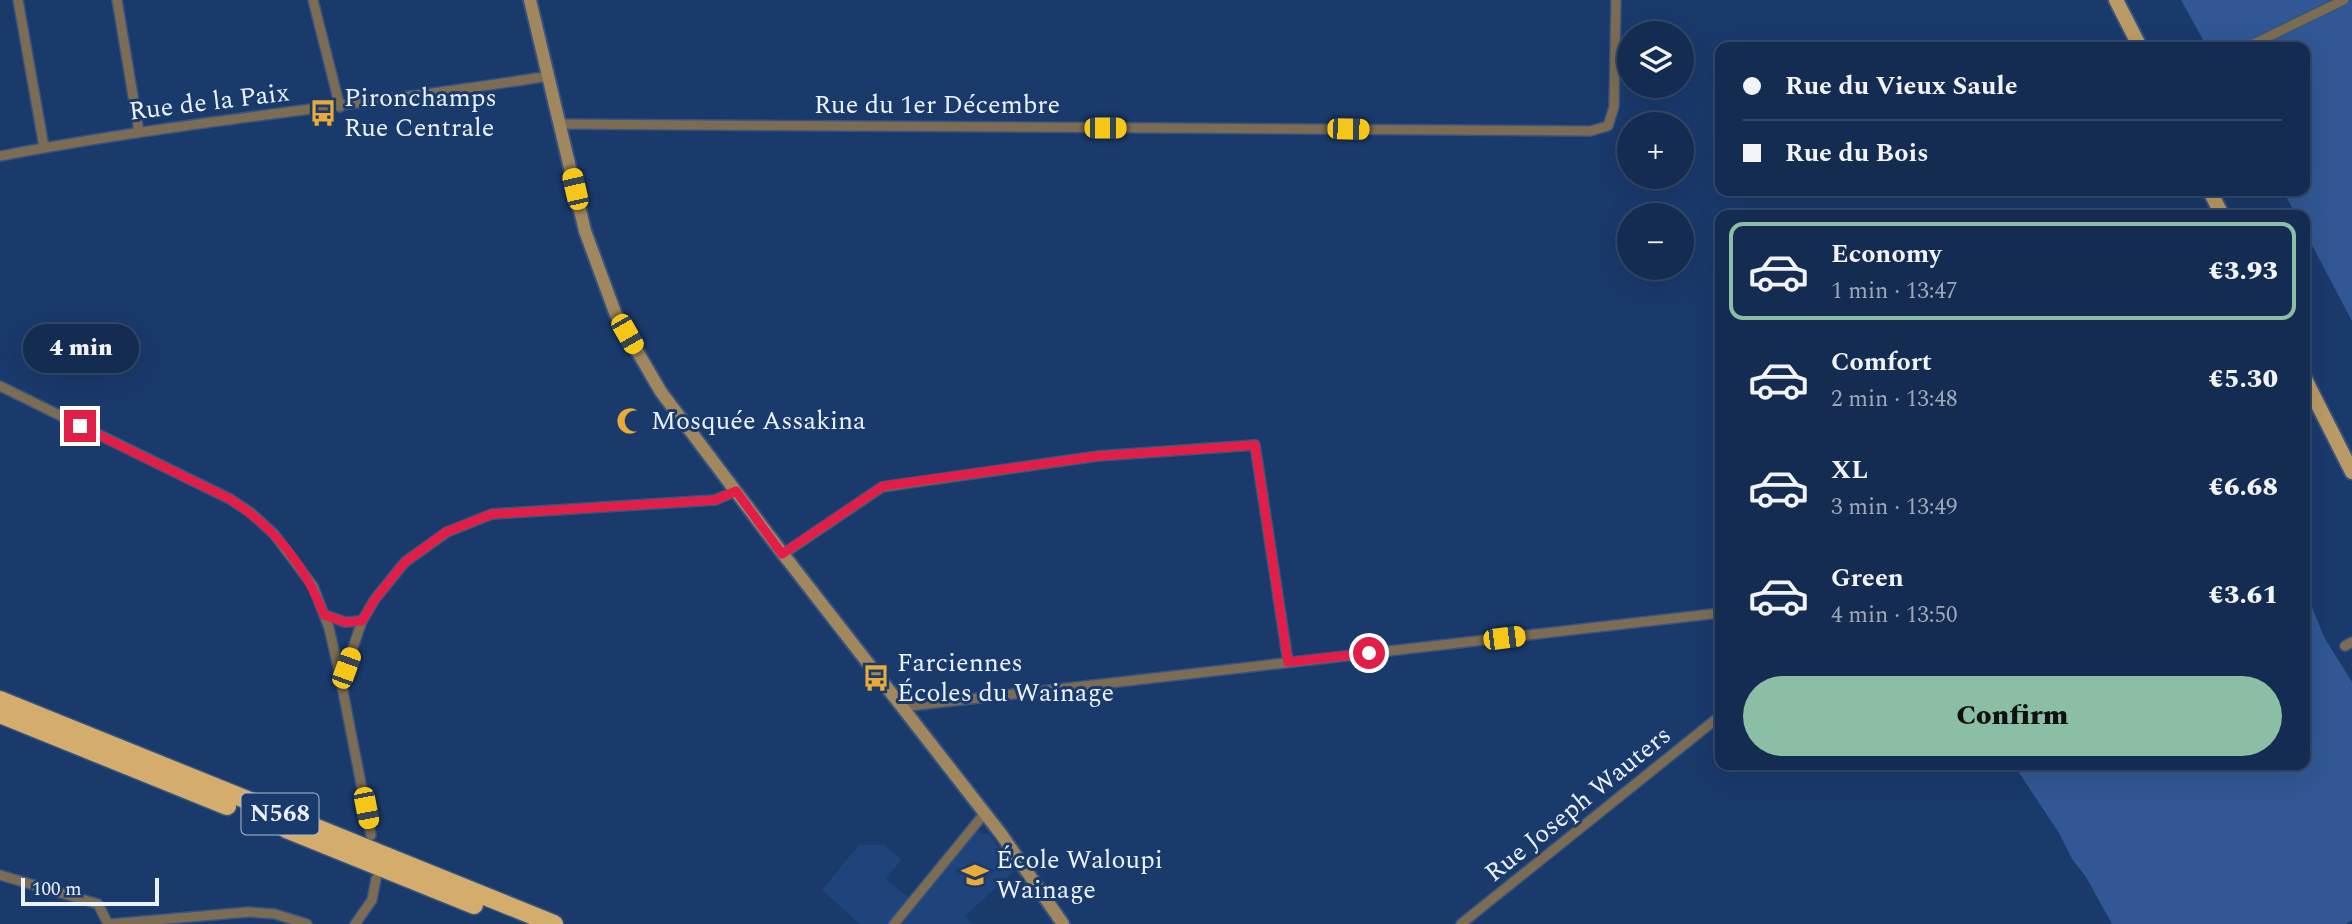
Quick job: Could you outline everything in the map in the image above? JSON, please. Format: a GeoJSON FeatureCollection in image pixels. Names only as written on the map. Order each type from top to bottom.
{"type":"FeatureCollection","features":[{"type":"Feature","properties":{"kind":"highway","name":"N568"},"geometry":{"type":"LineString","coordinates":[[2,706],[521,924]]}},
{"type":"Feature","properties":{"kind":"highway","name":"N568"},"geometry":{"type":"LineString","coordinates":[[2,706],[554,924]]}},
{"type":"Feature","properties":{"kind":"main road"},"geometry":{"type":"LineString","coordinates":[[2116,0],[2137,42]]}},
{"type":"Feature","properties":{"kind":"main road"},"geometry":{"type":"LineString","coordinates":[[2310,389],[2352,472]]}},
{"type":"Feature","properties":{"kind":"street"},"geometry":{"type":"LineString","coordinates":[[18,0],[44,147]]}},
{"type":"Feature","properties":{"kind":"street"},"geometry":{"type":"LineString","coordinates":[[117,0],[139,132]]}},
{"type":"Feature","properties":{"kind":"street"},"geometry":{"type":"LineString","coordinates":[[313,0],[340,107]]}},
{"type":"Feature","properties":{"kind":"street"},"geometry":{"type":"LineString","coordinates":[[530,0],[585,231],[616,315],[661,391],[782,554],[984,814],[1063,924]]}},
{"type":"Feature","properties":{"kind":"street","name":"Rue du 1er Décembre"},"geometry":{"type":"LineString","coordinates":[[559,124],[1590,131],[1608,125],[1614,107],[1616,0]]}},
{"type":"Feature","properties":{"kind":"street"},"geometry":{"type":"LineString","coordinates":[[2257,42],[2344,0]]}},
{"type":"Feature","properties":{"kind":"street","name":"Rue de la Paix"},"geometry":{"type":"LineString","coordinates":[[0,156],[139,132],[340,107],[549,76]]}},
{"type":"Feature","properties":{"kind":"street"},"geometry":{"type":"LineString","coordinates":[[0,386],[230,499],[251,513],[274,534],[313,586],[324,615],[340,676],[371,835]]}},
{"type":"Feature","properties":{"kind":"street"},"geometry":{"type":"LineString","coordinates":[[782,554],[883,486],[1098,456],[1255,445],[1288,662]]}},
{"type":"Feature","properties":{"kind":"street"},"geometry":{"type":"LineString","coordinates":[[340,676],[346,668],[362,621],[375,599],[405,562],[446,532],[492,514],[715,500],[736,491]]}},
{"type":"Feature","properties":{"kind":"street"},"geometry":{"type":"LineString","coordinates":[[901,707],[1715,614]]}},
{"type":"Feature","properties":{"kind":"street"},"geometry":{"type":"LineString","coordinates":[[324,615],[345,622],[362,621]]}},
{"type":"Feature","properties":{"kind":"street","name":"Rue Joseph Wauters"},"geometry":{"type":"LineString","coordinates":[[1461,924],[1715,720]]}},
{"type":"Feature","properties":{"kind":"street"},"geometry":{"type":"LineString","coordinates":[[894,924],[984,814]]}},
{"type":"Feature","properties":{"kind":"street"},"geometry":{"type":"LineString","coordinates":[[0,875],[98,904],[109,924],[248,912],[275,914],[307,924]]}},
{"type":"Feature","properties":{"kind":"street"},"geometry":{"type":"LineString","coordinates":[[355,924],[372,900],[376,879]]}},
{"type":"Feature","properties":{"kind":"shaded area"},"geometry":{"type":"Polygon","coordinates":[[[2181,0],[2352,0],[2352,321],[2310,241],[2310,210],[2293,210],[2286,196],[2310,196],[2310,42],[2204,42],[2181,0]]]}},
{"type":"Feature","properties":{"kind":"shaded area"},"geometry":{"type":"Polygon","coordinates":[[[2310,590],[2312,607],[2324,637],[2352,682],[2352,920],[2346,924],[2112,924],[2059,833],[2017,770],[2310,770],[2310,590]]]}},
{"type":"Feature","properties":{"kind":"shaded area","name":"École Waloupi Wainage"},"geometry":{"type":"Polygon","coordinates":[[[974,832],[989,834],[1014,871],[965,916],[972,924],[860,924],[822,890],[859,845],[885,845],[901,860],[886,879],[917,905],[974,832]]]}},
{"type":"Feature","properties":{"kind":"place","name":"Pironchamps Rue Centrale"},"geometry":{"type":"Point","coordinates":[323,113]}},
{"type":"Feature","properties":{"kind":"place","name":"Mosquée Assakina"},"geometry":{"type":"Point","coordinates":[630,421]}},
{"type":"Feature","properties":{"kind":"place","name":"Farciennes Écoles du Wainage"},"geometry":{"type":"Point","coordinates":[876,678]}},
{"type":"Feature","properties":{"kind":"place","name":"École Waloupi Wainage"},"geometry":{"type":"Point","coordinates":[975,875]}},
{"type":"Feature","properties":{"kind":"route"},"geometry":{"type":"LineString","coordinates":[[80,426],[230,499],[251,513],[274,534],[294,558],[313,586],[324,615],[345,622],[362,621],[375,599],[405,562],[446,532],[492,514],[715,500],[736,491],[782,554],[883,486],[1098,456],[1255,445],[1288,662],[1369,653]]}}]}
